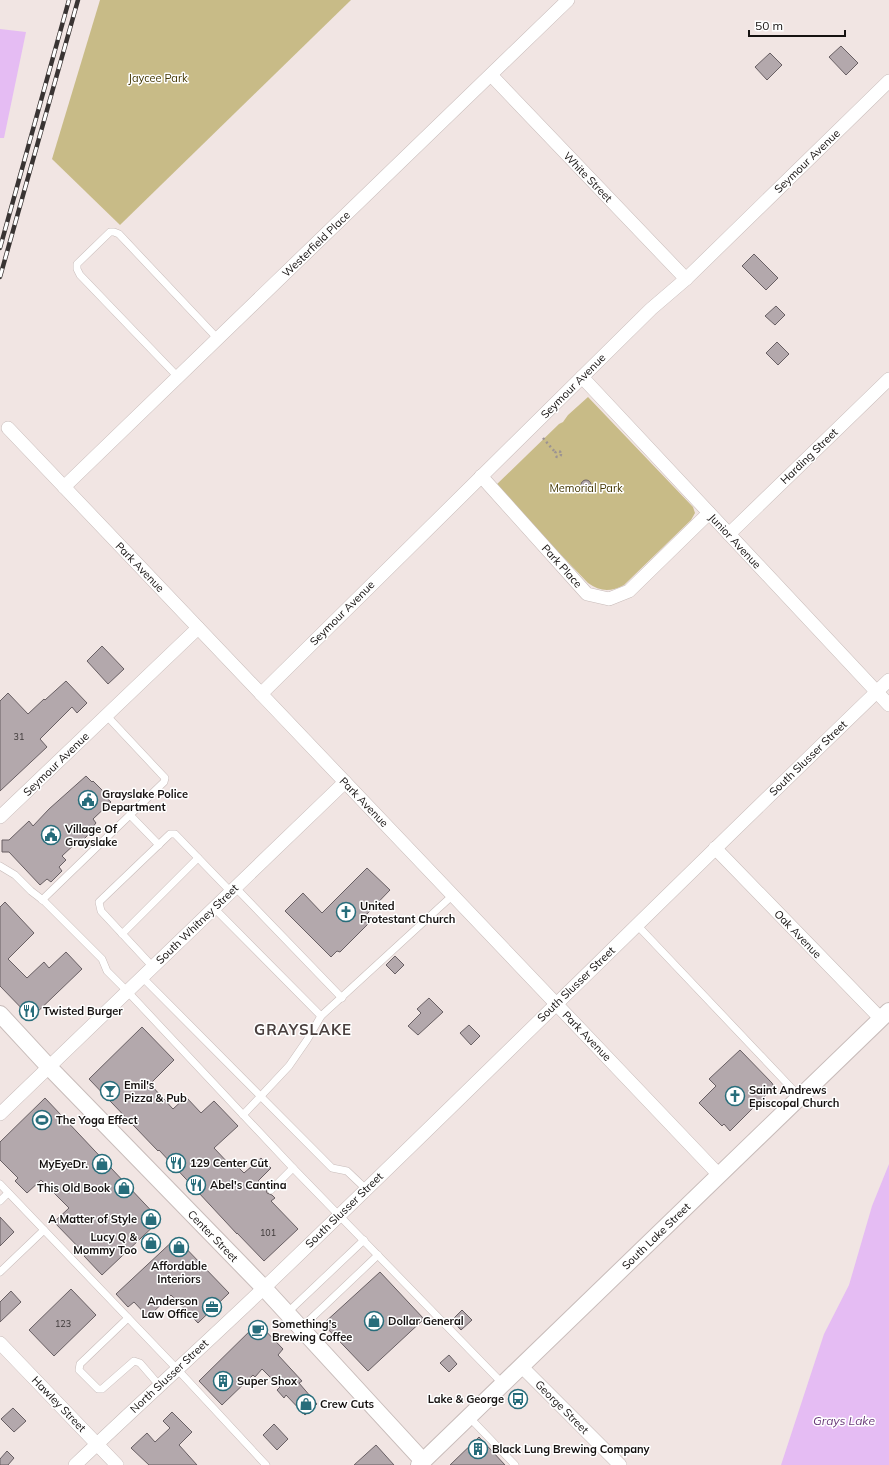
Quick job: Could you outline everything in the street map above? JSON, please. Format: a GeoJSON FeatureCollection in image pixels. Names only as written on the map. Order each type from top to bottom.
{"type":"FeatureCollection","features":[{"type":"Feature","properties":{"kind":"street","name":"Westerfield Place"},"geometry":{"type":"LineString","coordinates":[[64,487],[568,0]]}},
{"type":"Feature","properties":{"kind":"street","name":"White Street"},"geometry":{"type":"LineString","coordinates":[[491,75],[686,279]]}},
{"type":"Feature","properties":{"kind":"street","name":"Seymour Avenue"},"geometry":{"type":"LineString","coordinates":[[261,694],[651,309],[686,279],[889,81]]}},
{"type":"Feature","properties":{"kind":"street","name":"Junior Avenue"},"geometry":{"type":"LineString","coordinates":[[582,377],[889,705]]}},
{"type":"Feature","properties":{"kind":"street","name":"Harding Street"},"geometry":{"type":"LineString","coordinates":[[729,534],[889,379]]}},
{"type":"Feature","properties":{"kind":"street","name":"Park Avenue"},"geometry":{"type":"LineString","coordinates":[[8,428],[719,1175]]}},
{"type":"Feature","properties":{"kind":"street","name":"Park Place"},"geometry":{"type":"LineString","coordinates":[[481,476],[588,594],[609,599],[629,591],[709,513]]}},
{"type":"Feature","properties":{"kind":"street","name":"Seymour Avenue"},"geometry":{"type":"LineString","coordinates":[[2,812],[198,628]]}},
{"type":"Feature","properties":{"kind":"street","name":"South Slusser Street"},"geometry":{"type":"LineString","coordinates":[[264,1288],[637,925],[714,848],[889,680]]}},
{"type":"Feature","properties":{"kind":"street","name":"South Whitney Street"},"geometry":{"type":"LineString","coordinates":[[0,1114],[344,782]]}},
{"type":"Feature","properties":{"kind":"street","name":"Oak Avenue"},"geometry":{"type":"LineString","coordinates":[[714,848],[885,1015]]}},
{"type":"Feature","properties":{"kind":"street","name":"Center Street"},"geometry":{"type":"LineString","coordinates":[[0,1014],[49,1067],[264,1288],[421,1463]]}},
{"type":"Feature","properties":{"kind":"street","name":"South Lake Street"},"geometry":{"type":"LineString","coordinates":[[421,1463],[885,1015]]}},
{"type":"Feature","properties":{"kind":"street","name":"North Slusser Street"},"geometry":{"type":"LineString","coordinates":[[75,1465],[264,1288]]}},
{"type":"Feature","properties":{"kind":"street","name":"Hawley Street"},"geometry":{"type":"LineString","coordinates":[[0,1343],[117,1465]]}},
{"type":"Feature","properties":{"kind":"street","name":"George Street"},"geometry":{"type":"LineString","coordinates":[[522,1366],[620,1465]]}},
{"type":"Feature","properties":{"kind":"lane"},"geometry":{"type":"LineString","coordinates":[[178,377],[80,275],[77,269],[77,264],[110,232],[119,234],[218,339]]}},
{"type":"Feature","properties":{"kind":"lane"},"geometry":{"type":"LineString","coordinates":[[42,900],[164,782],[165,778],[106,716]]}},
{"type":"Feature","properties":{"kind":"lane"},"geometry":{"type":"LineString","coordinates":[[130,815],[159,845]]}},
{"type":"Feature","properties":{"kind":"lane"},"geometry":{"type":"LineString","coordinates":[[153,967],[101,911],[99,902],[170,834],[175,834],[342,998]]}},
{"type":"Feature","properties":{"kind":"lane"},"geometry":{"type":"LineString","coordinates":[[122,934],[198,858]]}},
{"type":"Feature","properties":{"kind":"lane"},"geometry":{"type":"LineString","coordinates":[[0,866],[14,875],[42,900],[102,959],[107,972],[127,991],[293,1168],[503,1384]]}},
{"type":"Feature","properties":{"kind":"lane"},"geometry":{"type":"LineString","coordinates":[[243,1115],[289,1066],[322,1016],[453,895]]}},
{"type":"Feature","properties":{"kind":"lane"},"geometry":{"type":"LineString","coordinates":[[214,908],[322,1016]]}},
{"type":"Feature","properties":{"kind":"lane"},"geometry":{"type":"LineString","coordinates":[[637,925],[800,1097]]}},
{"type":"Feature","properties":{"kind":"lane"},"geometry":{"type":"LineString","coordinates":[[142,977],[332,1168],[347,1171],[366,1189]]}},
{"type":"Feature","properties":{"kind":"lane"},"geometry":{"type":"LineString","coordinates":[[271,1190],[293,1168]]}},
{"type":"Feature","properties":{"kind":"lane"},"geometry":{"type":"LineString","coordinates":[[0,1184],[177,1369],[266,1465]]}},
{"type":"Feature","properties":{"kind":"lane"},"geometry":{"type":"LineString","coordinates":[[0,1201],[8,1193]]}},
{"type":"Feature","properties":{"kind":"lane"},"geometry":{"type":"LineString","coordinates":[[0,1272],[44,1230]]}},
{"type":"Feature","properties":{"kind":"lane"},"geometry":{"type":"LineString","coordinates":[[286,1313],[364,1240]]}},
{"type":"Feature","properties":{"kind":"lane"},"geometry":{"type":"LineString","coordinates":[[300,1328],[378,1255]]}},
{"type":"Feature","properties":{"kind":"lane"},"geometry":{"type":"LineString","coordinates":[[128,1318],[80,1364],[79,1370],[98,1389],[102,1389],[134,1361],[140,1364],[160,1385]]}},
{"type":"Feature","properties":{"kind":"lane"},"geometry":{"type":"LineString","coordinates":[[469,1417],[516,1465]]}},
{"type":"Feature","properties":{"kind":"path"},"geometry":{"type":"LineString","coordinates":[[543,438],[555,452]]}},
{"type":"Feature","properties":{"kind":"green space","name":"Jaycee Park"},"geometry":{"type":"Polygon","coordinates":[[[100,0],[351,0],[120,225],[52,159],[100,0]]]}},
{"type":"Feature","properties":{"kind":"green space","name":"Memorial Park"},"geometry":{"type":"Polygon","coordinates":[[[588,397],[693,507],[695,513],[691,520],[624,585],[610,590],[597,588],[588,583],[495,486],[588,397]]]}},
{"type":"Feature","properties":{"kind":"water"},"geometry":{"type":"Polygon","coordinates":[[[0,29],[26,32],[4,138],[0,138],[0,29]]]}},
{"type":"Feature","properties":{"kind":"water","name":"Grays Lake"},"geometry":{"type":"Polygon","coordinates":[[[889,1164],[889,1465],[781,1465],[824,1334],[849,1285],[872,1206],[889,1164]]]}},
{"type":"Feature","properties":{"kind":"building"},"geometry":{"type":"Polygon","coordinates":[[[841,46],[858,63],[846,75],[829,57],[841,46]]]}},
{"type":"Feature","properties":{"kind":"building"},"geometry":{"type":"Polygon","coordinates":[[[770,53],[782,65],[767,80],[755,67],[770,53]]]}},
{"type":"Feature","properties":{"kind":"building"},"geometry":{"type":"Polygon","coordinates":[[[754,254],[778,278],[766,290],[742,266],[754,254]]]}},
{"type":"Feature","properties":{"kind":"building"},"geometry":{"type":"Polygon","coordinates":[[[776,306],[785,315],[775,325],[765,316],[776,306]]]}},
{"type":"Feature","properties":{"kind":"building"},"geometry":{"type":"Polygon","coordinates":[[[777,342],[789,354],[778,365],[766,353],[777,342]]]}},
{"type":"Feature","properties":{"kind":"building"},"geometry":{"type":"Polygon","coordinates":[[[584,480],[588,480],[590,481],[590,489],[584,490],[581,487],[581,483],[584,480]]]}},
{"type":"Feature","properties":{"kind":"building"},"geometry":{"type":"Polygon","coordinates":[[[102,646],[124,669],[108,684],[87,661],[102,646]]]}},
{"type":"Feature","properties":{"kind":"building"},"geometry":{"type":"Polygon","coordinates":[[[66,681],[87,703],[77,713],[72,707],[40,739],[47,747],[0,791],[0,701],[8,693],[28,714],[66,681]]]}},
{"type":"Feature","properties":{"kind":"building","name":"Village Of Grayslake"},"geometry":{"type":"Polygon","coordinates":[[[86,776],[106,794],[104,796],[111,802],[93,819],[96,823],[91,829],[92,831],[79,844],[77,842],[62,856],[66,860],[59,867],[62,871],[51,882],[47,879],[40,885],[9,852],[2,852],[2,840],[9,840],[29,821],[33,826],[49,809],[86,776]]]}},
{"type":"Feature","properties":{"kind":"building","name":"United Protestant Church"},"geometry":{"type":"Polygon","coordinates":[[[367,868],[390,890],[362,919],[368,924],[340,952],[337,951],[331,957],[285,911],[303,893],[322,913],[367,868]]]}},
{"type":"Feature","properties":{"kind":"building"},"geometry":{"type":"Polygon","coordinates":[[[5,902],[34,933],[8,959],[27,978],[44,962],[49,968],[66,952],[82,969],[31,1018],[0,986],[0,907],[5,902]]]}},
{"type":"Feature","properties":{"kind":"building"},"geometry":{"type":"Polygon","coordinates":[[[395,956],[404,965],[395,974],[386,965],[395,956]]]}},
{"type":"Feature","properties":{"kind":"building"},"geometry":{"type":"Polygon","coordinates":[[[429,998],[443,1012],[418,1035],[408,1026],[421,1013],[417,1009],[429,998]]]}},
{"type":"Feature","properties":{"kind":"building"},"geometry":{"type":"Polygon","coordinates":[[[469,1025],[480,1036],[471,1045],[460,1033],[469,1025]]]}},
{"type":"Feature","properties":{"kind":"building"},"geometry":{"type":"Polygon","coordinates":[[[142,1027],[174,1060],[150,1084],[173,1109],[186,1097],[201,1113],[214,1101],[238,1126],[214,1148],[231,1166],[235,1164],[244,1173],[261,1158],[271,1168],[258,1181],[266,1189],[267,1193],[275,1198],[271,1201],[298,1229],[264,1261],[159,1150],[158,1151],[89,1079],[142,1027]]]}},
{"type":"Feature","properties":{"kind":"building","name":"Saint Andrews Episcopal Church"},"geometry":{"type":"Polygon","coordinates":[[[740,1050],[772,1083],[774,1087],[730,1131],[724,1124],[722,1126],[699,1103],[716,1086],[709,1079],[740,1050]]]}},
{"type":"Feature","properties":{"kind":"building"},"geometry":{"type":"Polygon","coordinates":[[[45,1098],[160,1220],[102,1275],[84,1256],[86,1255],[54,1222],[69,1208],[41,1180],[27,1193],[15,1181],[18,1178],[0,1160],[0,1142],[45,1098]]]}},
{"type":"Feature","properties":{"kind":"building"},"geometry":{"type":"Polygon","coordinates":[[[0,1217],[14,1232],[0,1246],[0,1217]]]}},
{"type":"Feature","properties":{"kind":"building"},"geometry":{"type":"Polygon","coordinates":[[[176,1238],[229,1293],[198,1323],[171,1295],[148,1317],[134,1302],[128,1307],[116,1294],[176,1238]]]}},
{"type":"Feature","properties":{"kind":"building","name":"Dollar General"},"geometry":{"type":"Polygon","coordinates":[[[380,1272],[424,1319],[368,1371],[323,1324],[380,1272]]]}},
{"type":"Feature","properties":{"kind":"building"},"geometry":{"type":"Polygon","coordinates":[[[71,1289],[96,1315],[54,1356],[29,1330],[71,1289]]]}},
{"type":"Feature","properties":{"kind":"building"},"geometry":{"type":"Polygon","coordinates":[[[11,1291],[21,1302],[0,1322],[0,1302],[11,1291]]]}},
{"type":"Feature","properties":{"kind":"building"},"geometry":{"type":"Polygon","coordinates":[[[462,1310],[472,1320],[461,1330],[452,1320],[462,1310]]]}},
{"type":"Feature","properties":{"kind":"building"},"geometry":{"type":"Polygon","coordinates":[[[258,1323],[283,1349],[278,1355],[302,1381],[299,1383],[317,1404],[305,1415],[286,1395],[284,1398],[277,1390],[280,1387],[262,1369],[255,1377],[253,1375],[222,1405],[199,1381],[258,1323]]]}},
{"type":"Feature","properties":{"kind":"building"},"geometry":{"type":"Polygon","coordinates":[[[449,1355],[457,1364],[449,1372],[440,1363],[449,1355]]]}},
{"type":"Feature","properties":{"kind":"building"},"geometry":{"type":"Polygon","coordinates":[[[13,1408],[26,1421],[14,1432],[1,1419],[13,1408]]]}},
{"type":"Feature","properties":{"kind":"building"},"geometry":{"type":"Polygon","coordinates":[[[172,1412],[192,1432],[179,1445],[197,1465],[149,1465],[131,1448],[147,1433],[155,1442],[170,1428],[163,1421],[172,1412]]]}},
{"type":"Feature","properties":{"kind":"building"},"geometry":{"type":"Polygon","coordinates":[[[274,1424],[288,1439],[277,1450],[263,1435],[274,1424]]]}},
{"type":"Feature","properties":{"kind":"building","name":"Black Lung Brewing Company"},"geometry":{"type":"Polygon","coordinates":[[[479,1437],[505,1465],[450,1465],[479,1437]]]}},
{"type":"Feature","properties":{"kind":"building"},"geometry":{"type":"Polygon","coordinates":[[[376,1445],[394,1465],[354,1465],[376,1445]]]}},
{"type":"Feature","properties":{"kind":"building"},"geometry":{"type":"Polygon","coordinates":[[[7,1451],[14,1458],[8,1465],[0,1465],[0,1459],[7,1451]]]}},
{"type":"Feature","properties":{"kind":"railway"},"geometry":{"type":"LineString","coordinates":[[0,248],[69,0]]}},
{"type":"Feature","properties":{"kind":"railway"},"geometry":{"type":"LineString","coordinates":[[0,277],[78,0]]}},
{"type":"Feature","properties":{"kind":"place","name":"Grayslake Police Department"},"geometry":{"type":"Point","coordinates":[88,800]}},
{"type":"Feature","properties":{"kind":"place","name":"Village Of Grayslake"},"geometry":{"type":"Point","coordinates":[51,835]}},
{"type":"Feature","properties":{"kind":"place","name":"United Protestant Church"},"geometry":{"type":"Point","coordinates":[346,912]}},
{"type":"Feature","properties":{"kind":"place","name":"Twisted Burger"},"geometry":{"type":"Point","coordinates":[29,1011]}},
{"type":"Feature","properties":{"kind":"place","name":"Emil's Pizza & Pub"},"geometry":{"type":"Point","coordinates":[110,1091]}},
{"type":"Feature","properties":{"kind":"place","name":"Saint Andrews Episcopal Church"},"geometry":{"type":"Point","coordinates":[735,1096]}},
{"type":"Feature","properties":{"kind":"place","name":"The Yoga Effect"},"geometry":{"type":"Point","coordinates":[42,1120]}},
{"type":"Feature","properties":{"kind":"place","name":"129 Center Cut"},"geometry":{"type":"Point","coordinates":[176,1163]}},
{"type":"Feature","properties":{"kind":"place","name":"MyEyeDr."},"geometry":{"type":"Point","coordinates":[102,1164]}},
{"type":"Feature","properties":{"kind":"place","name":"Abel's Cantina"},"geometry":{"type":"Point","coordinates":[196,1185]}},
{"type":"Feature","properties":{"kind":"place","name":"This Old Book"},"geometry":{"type":"Point","coordinates":[124,1188]}},
{"type":"Feature","properties":{"kind":"place","name":"A Matter of Style"},"geometry":{"type":"Point","coordinates":[151,1219]}},
{"type":"Feature","properties":{"kind":"place","name":"Lucy Q & Mommy Too"},"geometry":{"type":"Point","coordinates":[151,1243]}},
{"type":"Feature","properties":{"kind":"place","name":"Affordable Interiors"},"geometry":{"type":"Point","coordinates":[179,1247]}},
{"type":"Feature","properties":{"kind":"place","name":"Anderson Law Office"},"geometry":{"type":"Point","coordinates":[212,1307]}},
{"type":"Feature","properties":{"kind":"place","name":"Dollar General"},"geometry":{"type":"Point","coordinates":[374,1321]}},
{"type":"Feature","properties":{"kind":"place","name":"Something's Brewing Coffee"},"geometry":{"type":"Point","coordinates":[258,1330]}},
{"type":"Feature","properties":{"kind":"place","name":"Super Shox"},"geometry":{"type":"Point","coordinates":[223,1381]}},
{"type":"Feature","properties":{"kind":"place","name":"Lake & George"},"geometry":{"type":"Point","coordinates":[518,1399]}},
{"type":"Feature","properties":{"kind":"place","name":"Crew Cuts"},"geometry":{"type":"Point","coordinates":[306,1404]}},
{"type":"Feature","properties":{"kind":"place","name":"Black Lung Brewing Company"},"geometry":{"type":"Point","coordinates":[478,1449]}},
{"type":"Feature","properties":{"kind":"district","name":"GRAYSLAKE"},"geometry":{"type":"Point","coordinates":[303,1029]}}]}
